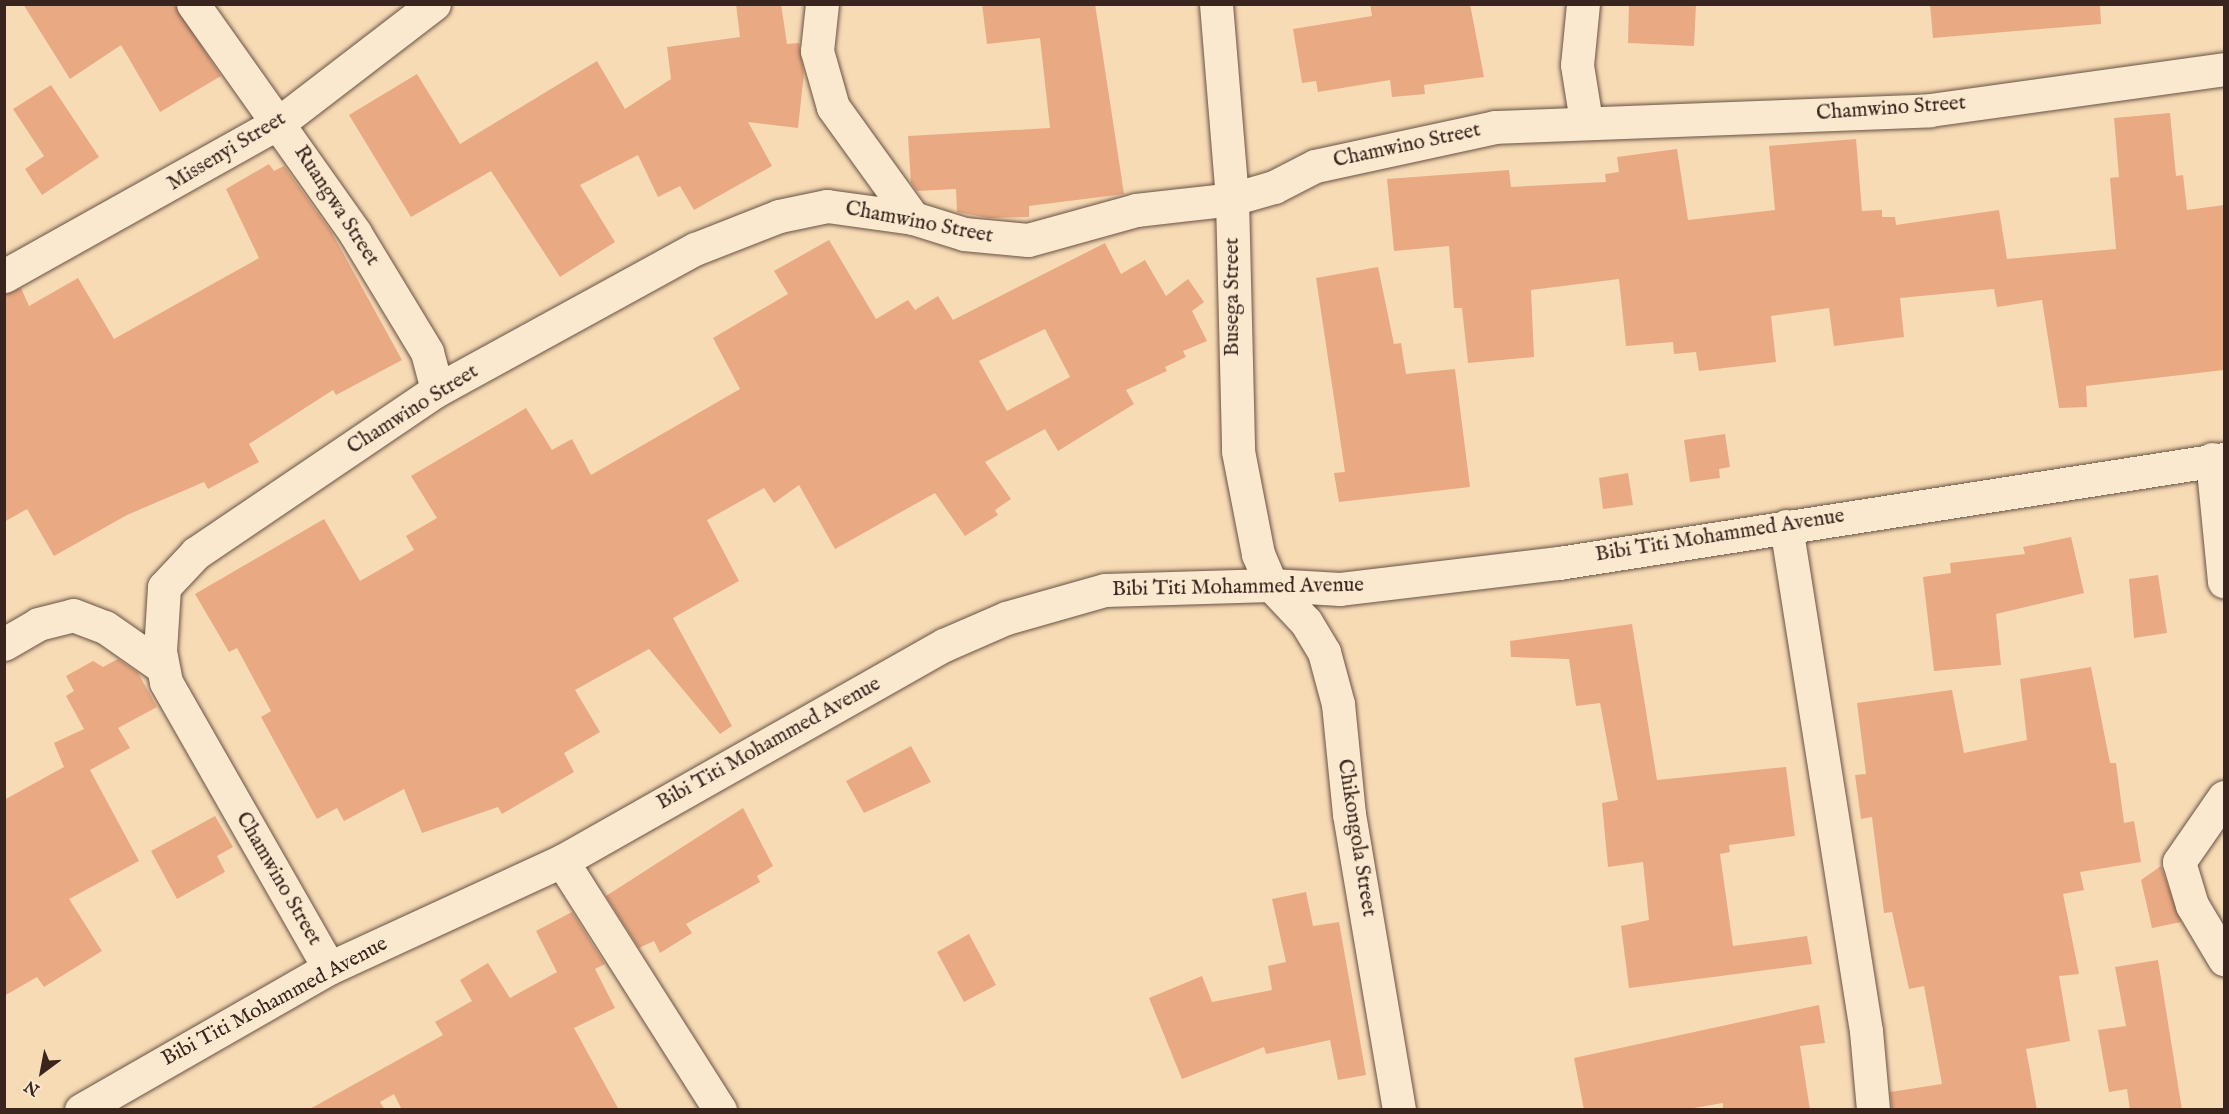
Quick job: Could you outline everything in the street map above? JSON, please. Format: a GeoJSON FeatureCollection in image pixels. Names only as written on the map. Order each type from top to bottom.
{"type":"FeatureCollection","features":[{"type":"Feature","properties":{"kind":"street","name":"Ruangwa Street"},"geometry":{"type":"LineString","coordinates":[[193,4],[280,122],[399,304],[427,352],[437,390]]}},
{"type":"Feature","properties":{"kind":"street","name":"Missenyi Street"},"geometry":{"type":"LineString","coordinates":[[4,276],[280,122],[434,4]]}},
{"type":"Feature","properties":{"kind":"street"},"geometry":{"type":"LineString","coordinates":[[822,4],[817,51],[833,107],[913,218]]}},
{"type":"Feature","properties":{"kind":"street","name":"Busega Street"},"geometry":{"type":"LineString","coordinates":[[1216,4],[1232,199],[1238,451],[1252,528],[1271,585]]}},
{"type":"Feature","properties":{"kind":"street"},"geometry":{"type":"LineString","coordinates":[[1583,4],[1577,65],[1586,121]]}},
{"type":"Feature","properties":{"kind":"street","name":"Chamwino Street"},"geometry":{"type":"LineString","coordinates":[[329,968],[161,666],[164,587],[181,566],[437,390],[574,319],[645,273],[779,216],[827,206],[913,218],[964,234],[1028,240],[1136,210],[1232,199],[1346,158],[1496,128],[1586,121],[1930,110],[2224,69]]}},
{"type":"Feature","properties":{"kind":"street"},"geometry":{"type":"LineString","coordinates":[[2218,459],[2224,581]]}},
{"type":"Feature","properties":{"kind":"street","name":"Bibi Titi Mohammed Avenue"},"geometry":{"type":"LineString","coordinates":[[81,1110],[329,968],[562,861],[944,645],[1006,618],[1105,590],[1271,585],[1340,589],[1560,563],[2218,459]]}},
{"type":"Feature","properties":{"kind":"street"},"geometry":{"type":"LineString","coordinates":[[1786,526],[1863,1008],[1873,1110]]}},
{"type":"Feature","properties":{"kind":"street","name":"Chikongola Street"},"geometry":{"type":"LineString","coordinates":[[1271,585],[1306,622],[1324,652],[1338,704],[1349,814],[1400,1110]]}},
{"type":"Feature","properties":{"kind":"street"},"geometry":{"type":"LineString","coordinates":[[4,644],[38,624],[73,615],[105,627],[161,666]]}},
{"type":"Feature","properties":{"kind":"street"},"geometry":{"type":"LineString","coordinates":[[2224,797],[2179,862],[2192,904],[2224,959]]}},
{"type":"Feature","properties":{"kind":"street"},"geometry":{"type":"LineString","coordinates":[[562,861],[720,1110]]}},
{"type":"Feature","properties":{"kind":"building"},"geometry":{"type":"Polygon","coordinates":[[[23,4],[174,4],[221,76],[160,112],[121,45],[70,79],[23,4]]]}},
{"type":"Feature","properties":{"kind":"building"},"geometry":{"type":"Polygon","coordinates":[[[736,4],[781,4],[787,44],[799,43],[804,73],[798,128],[748,122],[772,166],[694,210],[680,186],[658,197],[638,155],[580,185],[615,242],[560,277],[491,171],[411,217],[349,115],[417,74],[460,144],[597,61],[625,109],[671,79],[667,47],[740,37],[736,4]]]}},
{"type":"Feature","properties":{"kind":"building"},"geometry":{"type":"Polygon","coordinates":[[[982,4],[1095,4],[1124,194],[1029,206],[1029,217],[989,218],[957,212],[956,189],[917,191],[911,183],[908,136],[1050,128],[1040,38],[987,44],[982,4]]]}},
{"type":"Feature","properties":{"kind":"building"},"geometry":{"type":"Polygon","coordinates":[[[1370,4],[1470,4],[1484,77],[1424,85],[1425,94],[1392,97],[1390,80],[1318,92],[1316,81],[1302,83],[1293,29],[1372,16],[1370,4]]]}},
{"type":"Feature","properties":{"kind":"building"},"geometry":{"type":"Polygon","coordinates":[[[1629,4],[1696,4],[1694,46],[1628,43],[1629,4]]]}},
{"type":"Feature","properties":{"kind":"building"},"geometry":{"type":"Polygon","coordinates":[[[1930,4],[2100,4],[2101,24],[1933,38],[1930,4]]]}},
{"type":"Feature","properties":{"kind":"building"},"geometry":{"type":"Polygon","coordinates":[[[51,85],[99,157],[42,195],[25,169],[44,156],[13,109],[51,85]]]}},
{"type":"Feature","properties":{"kind":"building"},"geometry":{"type":"Polygon","coordinates":[[[2170,113],[2176,176],[2183,175],[2187,210],[2224,205],[2224,370],[2086,386],[2087,407],[2059,408],[2042,300],[1997,307],[1994,289],[1900,298],[1904,337],[1834,346],[1829,308],[1771,316],[1776,362],[1699,371],[1696,352],[1674,354],[1673,342],[1626,346],[1619,279],[1531,290],[1534,357],[1468,363],[1462,308],[1454,308],[1449,246],[1394,251],[1387,179],[1509,170],[1511,187],[1606,182],[1605,174],[1619,172],[1617,157],[1677,149],[1688,220],[1775,210],[1769,146],[1856,139],[1862,211],[1882,210],[1882,217],[1895,217],[1896,225],[1999,210],[2007,259],[2116,249],[2110,178],[2119,177],[2114,118],[2170,113]]]}},
{"type":"Feature","properties":{"kind":"building"},"geometry":{"type":"Polygon","coordinates":[[[269,164],[274,171],[284,166],[332,233],[402,360],[336,395],[333,390],[249,444],[259,462],[208,489],[204,482],[127,515],[54,556],[27,509],[4,522],[4,295],[21,288],[29,306],[78,278],[114,339],[259,258],[226,189],[269,164]]]}},
{"type":"Feature","properties":{"kind":"building"},"geometry":{"type":"Polygon","coordinates":[[[829,240],[876,319],[908,300],[915,310],[938,296],[953,320],[1105,243],[1121,274],[1145,260],[1166,296],[1188,279],[1204,302],[1192,311],[1207,341],[1183,351],[1186,357],[1165,367],[1167,371],[1126,390],[1134,404],[1058,451],[1045,429],[985,462],[1011,499],[995,510],[998,515],[965,536],[935,493],[835,549],[799,485],[774,503],[764,488],[707,520],[739,581],[673,618],[732,726],[720,734],[649,649],[575,690],[600,732],[564,753],[574,772],[502,814],[498,807],[422,833],[404,789],[344,821],[337,808],[317,819],[261,717],[271,711],[237,648],[229,652],[195,594],[324,519],[360,581],[414,550],[406,536],[437,518],[411,476],[526,408],[552,450],[572,439],[591,475],[740,389],[713,338],[788,294],[774,271],[829,240]],[[1045,329],[979,361],[1007,411],[1070,377],[1045,329]]]}},
{"type":"Feature","properties":{"kind":"building"},"geometry":{"type":"Polygon","coordinates":[[[1378,267],[1394,344],[1401,343],[1406,374],[1455,369],[1470,487],[1339,502],[1334,473],[1345,472],[1316,278],[1378,267]]]}},
{"type":"Feature","properties":{"kind":"building"},"geometry":{"type":"Polygon","coordinates":[[[1725,434],[1730,467],[1719,469],[1720,478],[1690,482],[1684,440],[1725,434]]]}},
{"type":"Feature","properties":{"kind":"building"},"geometry":{"type":"Polygon","coordinates":[[[1628,473],[1633,505],[1603,509],[1599,478],[1628,473]]]}},
{"type":"Feature","properties":{"kind":"building"},"geometry":{"type":"Polygon","coordinates":[[[2071,537],[2084,593],[1996,614],[2001,665],[1934,671],[1923,577],[1951,573],[1950,563],[2025,554],[2023,547],[2071,537]]]}},
{"type":"Feature","properties":{"kind":"building"},"geometry":{"type":"Polygon","coordinates":[[[2158,575],[2167,633],[2134,638],[2129,579],[2158,575]]]}},
{"type":"Feature","properties":{"kind":"building"},"geometry":{"type":"Polygon","coordinates":[[[1632,624],[1657,780],[1786,767],[1795,836],[1729,845],[1730,852],[1720,854],[1733,946],[1807,936],[1812,964],[1629,988],[1621,926],[1649,920],[1643,862],[1608,867],[1602,803],[1618,800],[1600,703],[1576,706],[1569,659],[1511,657],[1510,641],[1632,624]]]}},
{"type":"Feature","properties":{"kind":"building"},"geometry":{"type":"Polygon","coordinates":[[[118,659],[138,673],[157,707],[118,728],[130,748],[90,770],[139,861],[69,899],[102,951],[44,987],[37,977],[4,996],[4,800],[64,767],[54,743],[84,729],[66,696],[74,691],[66,676],[93,661],[103,667],[118,659]]]}},
{"type":"Feature","properties":{"kind":"building"},"geometry":{"type":"Polygon","coordinates":[[[2091,667],[2110,763],[2116,763],[2124,823],[2134,821],[2141,862],[2080,872],[2084,890],[2063,894],[2079,974],[2059,976],[2070,1041],[2026,1049],[2037,1110],[1892,1110],[1890,1092],[1942,1084],[1924,986],[1909,989],[1892,912],[1884,913],[1872,817],[1861,819],[1855,775],[1866,774],[1857,703],[1952,690],[1964,753],[2027,740],[2020,679],[2091,667]]]}},
{"type":"Feature","properties":{"kind":"building"},"geometry":{"type":"Polygon","coordinates":[[[911,746],[931,782],[864,813],[846,781],[911,746]]]}},
{"type":"Feature","properties":{"kind":"building"},"geometry":{"type":"Polygon","coordinates":[[[743,808],[773,866],[757,876],[760,882],[686,924],[692,933],[660,953],[654,941],[639,948],[606,896],[743,808]]]}},
{"type":"Feature","properties":{"kind":"building"},"geometry":{"type":"Polygon","coordinates":[[[215,816],[233,847],[217,856],[225,872],[177,899],[151,851],[215,816]]]}},
{"type":"Feature","properties":{"kind":"building"},"geometry":{"type":"Polygon","coordinates":[[[2161,866],[2181,922],[2152,928],[2141,880],[2161,866]]]}},
{"type":"Feature","properties":{"kind":"building"},"geometry":{"type":"Polygon","coordinates":[[[1306,892],[1313,926],[1339,922],[1366,1075],[1338,1080],[1330,1040],[1266,1054],[1264,1047],[1182,1079],[1149,998],[1202,976],[1212,1002],[1272,990],[1268,966],[1286,962],[1272,899],[1306,892]]]}},
{"type":"Feature","properties":{"kind":"building"},"geometry":{"type":"Polygon","coordinates":[[[572,912],[605,964],[595,969],[615,1008],[574,1028],[619,1110],[402,1110],[394,1094],[380,1102],[385,1110],[308,1110],[443,1035],[435,1022],[472,1001],[460,980],[488,963],[510,998],[557,972],[536,931],[572,912]]]}},
{"type":"Feature","properties":{"kind":"building"},"geometry":{"type":"Polygon","coordinates":[[[969,934],[996,985],[964,1002],[937,952],[969,934]]]}},
{"type":"Feature","properties":{"kind":"building"},"geometry":{"type":"Polygon","coordinates":[[[2158,960],[2182,1110],[2130,1110],[2127,1089],[2109,1092],[2098,1030],[2126,1026],[2115,967],[2158,960]]]}},
{"type":"Feature","properties":{"kind":"building"},"geometry":{"type":"Polygon","coordinates":[[[1819,1005],[1825,1043],[1800,1046],[1810,1110],[1723,1110],[1723,1103],[1682,1110],[1584,1110],[1574,1058],[1819,1005]]]}}]}
